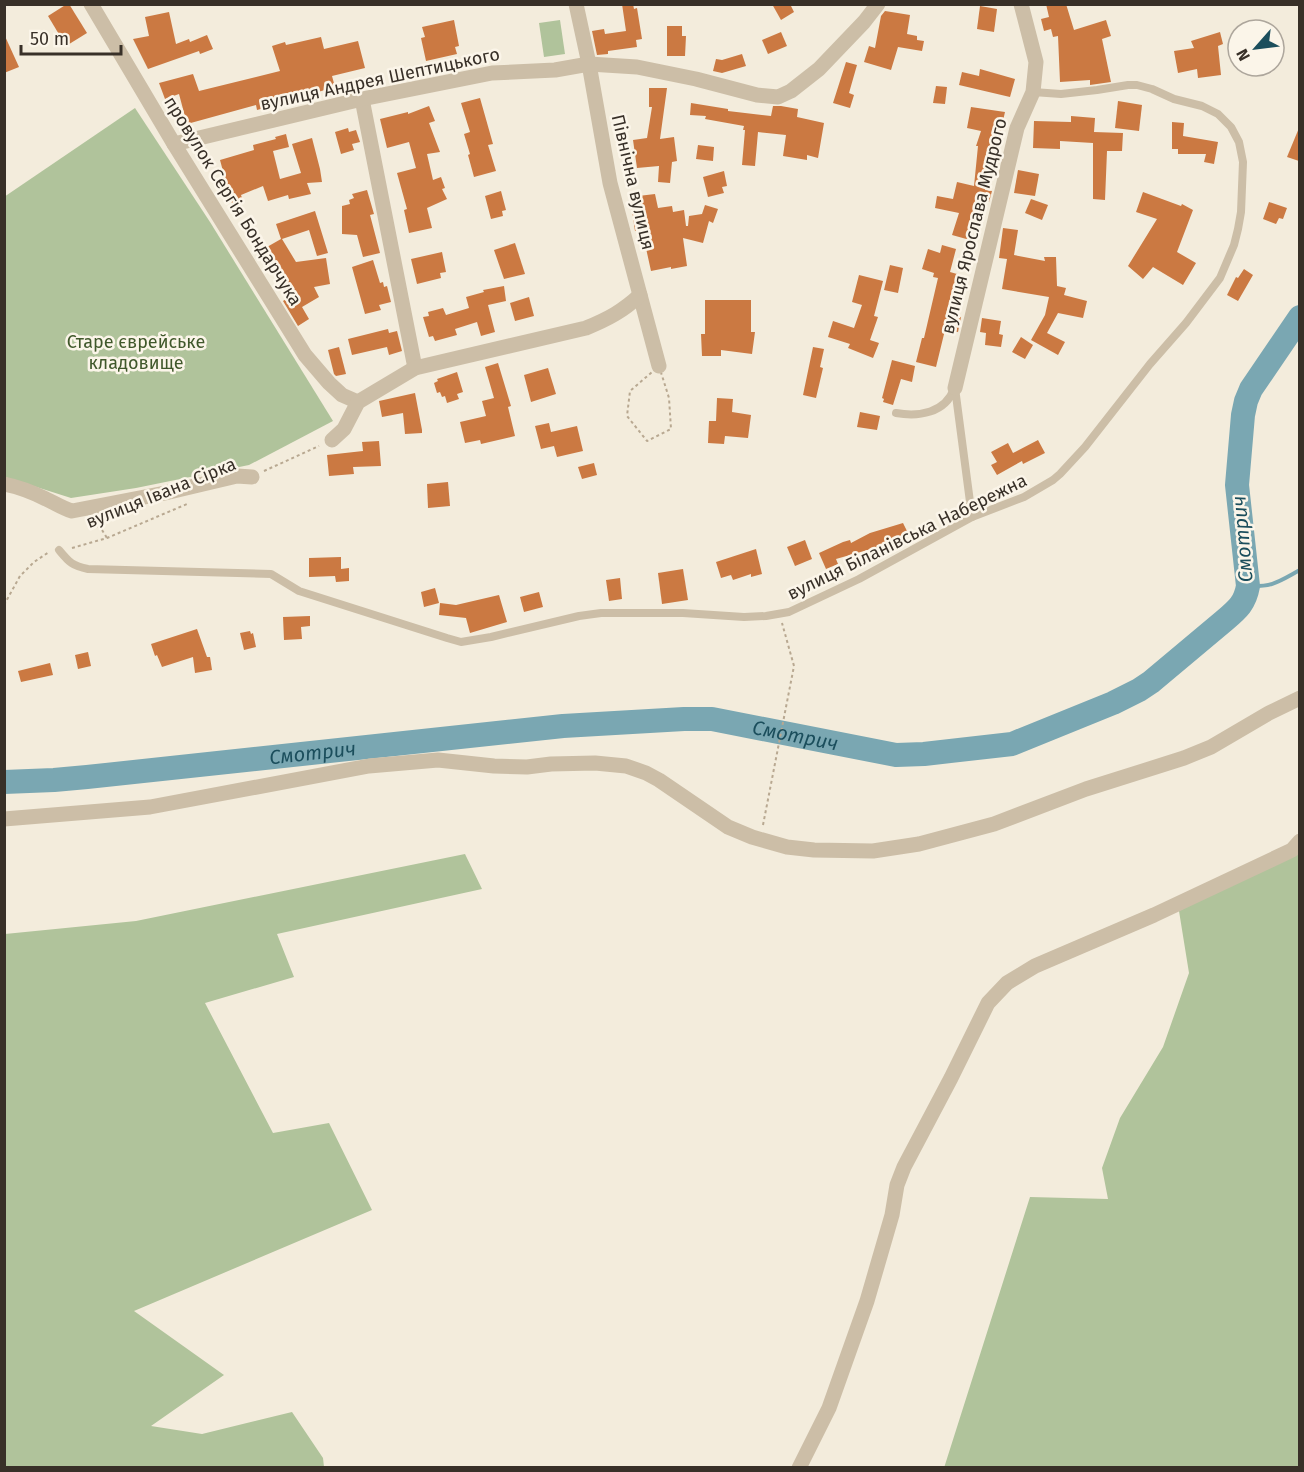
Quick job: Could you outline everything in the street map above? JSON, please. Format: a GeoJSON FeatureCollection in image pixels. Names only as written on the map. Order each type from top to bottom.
{"type":"FeatureCollection","features":[{"type":"Feature","properties":{"kind":"street","name":"провулок Сергія Бондарчука"},"geometry":{"type":"LineString","coordinates":[[91,4],[174,144],[305,355],[329,383],[342,394],[358,402]]}},
{"type":"Feature","properties":{"kind":"street","name":"Північна вулиця"},"geometry":{"type":"LineString","coordinates":[[576,4],[610,183],[659,366]]}},
{"type":"Feature","properties":{"kind":"street","name":"вулиця Андрея Шептицького"},"geometry":{"type":"LineString","coordinates":[[174,144],[362,99],[492,74],[555,70],[589,64],[647,68],[778,98],[819,69],[878,4]]}},
{"type":"Feature","properties":{"kind":"street","name":"вулиця Ярослава Мудрого"},"geometry":{"type":"LineString","coordinates":[[955,388],[1017,128],[1033,92],[1036,62],[1021,4]]}},
{"type":"Feature","properties":{"kind":"street"},"geometry":{"type":"LineString","coordinates":[[362,99],[415,368]]}},
{"type":"Feature","properties":{"kind":"street"},"geometry":{"type":"LineString","coordinates":[[332,440],[344,429],[358,402],[415,368],[586,328],[625,308],[640,295]]}},
{"type":"Feature","properties":{"kind":"street","name":"вулиця Івана Сірка"},"geometry":{"type":"LineString","coordinates":[[4,484],[20,488],[72,511],[165,494],[237,476],[252,477]]}},
{"type":"Feature","properties":{"kind":"street"},"geometry":{"type":"LineString","coordinates":[[4,819],[150,807],[369,766],[438,760],[527,767],[595,763],[626,766],[646,773],[728,827],[760,840],[787,847],[814,850],[873,850],[919,844],[994,824],[1086,789],[1184,758],[1211,747],[1299,698]]}},
{"type":"Feature","properties":{"kind":"street"},"geometry":{"type":"LineString","coordinates":[[799,1467],[829,1408],[867,1301],[892,1215],[897,1185],[904,1167],[988,1003],[1007,983],[1035,966],[1154,915],[1292,850],[1299,841]]}},
{"type":"Feature","properties":{"kind":"lane","name":"вулиця Біланівська Набережна"},"geometry":{"type":"LineString","coordinates":[[59,550],[70,563],[88,569],[271,574],[298,591],[461,642],[601,613],[744,617],[779,614],[801,607],[859,579],[972,517],[1024,497],[1053,480],[1069,466],[1220,278],[1234,245],[1241,212],[1243,162],[1239,142],[1226,120],[1202,106],[1174,99],[1137,85],[1061,94],[1033,92]]}},
{"type":"Feature","properties":{"kind":"lane"},"geometry":{"type":"LineString","coordinates":[[896,413],[915,415],[931,412],[946,404],[955,388]]}},
{"type":"Feature","properties":{"kind":"lane"},"geometry":{"type":"LineString","coordinates":[[955,388],[972,517]]}},
{"type":"Feature","properties":{"kind":"path"},"geometry":{"type":"LineString","coordinates":[[659,366],[669,398],[671,429],[647,441],[627,416],[630,391],[659,366]]}},
{"type":"Feature","properties":{"kind":"path","name":"вулиця Івана Сірка"},"geometry":{"type":"LineString","coordinates":[[252,477],[332,440]]}},
{"type":"Feature","properties":{"kind":"path","name":"вулиця Івана Сірка"},"geometry":{"type":"LineString","coordinates":[[4,605],[20,576],[47,553],[80,547],[107,538],[188,503]]}},
{"type":"Feature","properties":{"kind":"path"},"geometry":{"type":"LineString","coordinates":[[760,840],[794,666],[779,614]]}},
{"type":"Feature","properties":{"kind":"green space"},"geometry":{"type":"Polygon","coordinates":[[[560,20],[565,54],[544,57],[539,23],[560,20]]]}},
{"type":"Feature","properties":{"kind":"green space","name":"Старе єврейське кладовище"},"geometry":{"type":"Polygon","coordinates":[[[135,108],[210,222],[333,421],[249,465],[136,488],[71,498],[5,477],[4,197],[135,108]]]}},
{"type":"Feature","properties":{"kind":"green space"},"geometry":{"type":"Polygon","coordinates":[[[1299,846],[1299,1467],[944,1468],[1030,1197],[1108,1199],[1102,1168],[1120,1118],[1163,1047],[1189,973],[1179,911],[1299,846]]]}},
{"type":"Feature","properties":{"kind":"green space"},"geometry":{"type":"Polygon","coordinates":[[[465,854],[482,889],[277,934],[294,977],[205,1003],[273,1133],[329,1123],[372,1210],[134,1311],[224,1375],[151,1426],[202,1434],[292,1412],[323,1458],[324,1467],[5,1467],[5,934],[136,921],[465,854]]]}},
{"type":"Feature","properties":{"kind":"building"},"geometry":{"type":"Polygon","coordinates":[[[67,4],[87,33],[66,46],[48,16],[67,4]]]}},
{"type":"Feature","properties":{"kind":"building"},"geometry":{"type":"Polygon","coordinates":[[[622,4],[633,4],[634,9],[637,8],[642,39],[636,40],[637,47],[597,55],[592,31],[604,29],[605,34],[626,31],[622,4]]]}},
{"type":"Feature","properties":{"kind":"building"},"geometry":{"type":"Polygon","coordinates":[[[772,4],[790,4],[794,12],[781,20],[772,4]]]}},
{"type":"Feature","properties":{"kind":"building"},"geometry":{"type":"Polygon","coordinates":[[[1046,4],[1066,4],[1074,30],[1106,20],[1111,36],[1102,39],[1111,82],[1090,85],[1090,80],[1060,82],[1058,36],[1053,37],[1051,29],[1044,31],[1041,19],[1049,17],[1046,4]]]}},
{"type":"Feature","properties":{"kind":"building"},"geometry":{"type":"Polygon","coordinates":[[[980,6],[997,9],[994,32],[977,29],[980,6]]]}},
{"type":"Feature","properties":{"kind":"building"},"geometry":{"type":"Polygon","coordinates":[[[885,11],[910,15],[907,34],[917,36],[917,40],[924,41],[922,51],[898,47],[891,70],[864,62],[869,46],[875,48],[881,16],[885,11]]]}},
{"type":"Feature","properties":{"kind":"building"},"geometry":{"type":"Polygon","coordinates":[[[169,12],[176,44],[189,39],[190,42],[207,35],[213,49],[200,54],[199,51],[148,69],[133,39],[149,36],[145,17],[169,12]]]}},
{"type":"Feature","properties":{"kind":"building"},"geometry":{"type":"Polygon","coordinates":[[[454,20],[459,46],[455,47],[457,54],[426,61],[421,38],[425,37],[422,27],[454,20]]]}},
{"type":"Feature","properties":{"kind":"building"},"geometry":{"type":"Polygon","coordinates":[[[667,26],[682,26],[682,36],[686,36],[685,56],[667,56],[667,26]]]}},
{"type":"Feature","properties":{"kind":"building"},"geometry":{"type":"Polygon","coordinates":[[[781,32],[787,46],[768,54],[762,40],[781,32]]]}},
{"type":"Feature","properties":{"kind":"building"},"geometry":{"type":"Polygon","coordinates":[[[1220,32],[1223,44],[1218,46],[1221,75],[1198,78],[1197,69],[1178,73],[1174,51],[1194,48],[1191,41],[1220,32]]]}},
{"type":"Feature","properties":{"kind":"building"},"geometry":{"type":"Polygon","coordinates":[[[4,34],[19,67],[4,73],[4,34]]]}},
{"type":"Feature","properties":{"kind":"building"},"geometry":{"type":"Polygon","coordinates":[[[321,37],[324,49],[358,41],[365,68],[332,76],[335,87],[267,103],[268,107],[257,110],[256,105],[187,124],[179,94],[165,99],[159,83],[193,74],[199,91],[280,71],[272,46],[321,37]]]}},
{"type":"Feature","properties":{"kind":"building"},"geometry":{"type":"Polygon","coordinates":[[[742,54],[746,66],[722,73],[713,71],[716,59],[722,60],[742,54]]]}},
{"type":"Feature","properties":{"kind":"building"},"geometry":{"type":"Polygon","coordinates":[[[846,62],[857,65],[849,93],[854,95],[850,108],[833,103],[846,62]]]}},
{"type":"Feature","properties":{"kind":"building"},"geometry":{"type":"Polygon","coordinates":[[[980,69],[1015,79],[1010,97],[959,85],[962,72],[979,76],[980,69]]]}},
{"type":"Feature","properties":{"kind":"building"},"geometry":{"type":"Polygon","coordinates":[[[936,86],[947,87],[945,104],[933,103],[936,86]]]}},
{"type":"Feature","properties":{"kind":"building"},"geometry":{"type":"Polygon","coordinates":[[[649,88],[667,88],[660,139],[674,137],[677,161],[672,162],[670,183],[658,182],[659,166],[637,168],[633,140],[647,138],[652,107],[649,107],[649,88]]]}},
{"type":"Feature","properties":{"kind":"building"},"geometry":{"type":"Polygon","coordinates":[[[480,98],[493,144],[488,145],[496,171],[474,177],[464,134],[470,132],[461,103],[480,98]]]}},
{"type":"Feature","properties":{"kind":"building"},"geometry":{"type":"Polygon","coordinates":[[[1118,101],[1142,105],[1139,131],[1115,128],[1118,101]]]}},
{"type":"Feature","properties":{"kind":"building"},"geometry":{"type":"Polygon","coordinates":[[[691,103],[728,109],[728,111],[771,116],[773,106],[798,109],[797,117],[824,123],[818,158],[807,155],[807,160],[783,156],[786,135],[758,132],[755,166],[742,165],[744,126],[705,119],[706,116],[690,115],[691,103]]]}},
{"type":"Feature","properties":{"kind":"building"},"geometry":{"type":"Polygon","coordinates":[[[429,106],[435,121],[429,123],[440,152],[427,154],[433,180],[441,177],[445,188],[442,189],[447,199],[427,208],[432,228],[409,233],[404,210],[407,209],[397,173],[416,168],[409,142],[387,148],[380,119],[408,112],[408,114],[429,106]]]}},
{"type":"Feature","properties":{"kind":"building"},"geometry":{"type":"Polygon","coordinates":[[[971,107],[1005,112],[998,152],[989,149],[985,190],[992,191],[989,202],[981,201],[970,240],[952,235],[959,213],[935,208],[937,196],[953,199],[957,182],[974,186],[978,146],[976,146],[981,131],[967,128],[971,107]]]}},
{"type":"Feature","properties":{"kind":"building"},"geometry":{"type":"Polygon","coordinates":[[[1071,116],[1095,118],[1094,132],[1123,133],[1122,151],[1107,151],[1105,200],[1093,199],[1093,143],[1060,141],[1060,149],[1033,148],[1034,121],[1071,122],[1071,116]]]}},
{"type":"Feature","properties":{"kind":"building"},"geometry":{"type":"Polygon","coordinates":[[[1172,122],[1184,123],[1183,136],[1218,142],[1214,164],[1204,162],[1206,154],[1178,154],[1178,149],[1172,149],[1172,122]]]}},
{"type":"Feature","properties":{"kind":"building"},"geometry":{"type":"Polygon","coordinates":[[[348,128],[349,132],[356,130],[360,142],[352,144],[354,150],[341,154],[335,132],[348,128]]]}},
{"type":"Feature","properties":{"kind":"building"},"geometry":{"type":"Polygon","coordinates":[[[1299,128],[1299,161],[1287,157],[1299,128]]]}},
{"type":"Feature","properties":{"kind":"building"},"geometry":{"type":"Polygon","coordinates":[[[286,134],[289,147],[273,151],[280,179],[301,173],[292,144],[312,138],[322,182],[307,183],[311,194],[289,199],[288,195],[268,201],[263,186],[241,195],[242,198],[232,203],[225,187],[227,186],[220,160],[254,150],[253,145],[286,134]]]}},
{"type":"Feature","properties":{"kind":"building"},"geometry":{"type":"Polygon","coordinates":[[[698,145],[714,147],[713,161],[696,159],[698,145]]]}},
{"type":"Feature","properties":{"kind":"building"},"geometry":{"type":"Polygon","coordinates":[[[1018,170],[1039,174],[1035,196],[1014,193],[1018,170]]]}},
{"type":"Feature","properties":{"kind":"building"},"geometry":{"type":"Polygon","coordinates":[[[724,171],[727,186],[722,187],[724,193],[708,197],[703,177],[724,171]]]}},
{"type":"Feature","properties":{"kind":"building"},"geometry":{"type":"Polygon","coordinates":[[[367,190],[374,214],[370,215],[380,253],[363,257],[357,235],[342,234],[342,206],[350,204],[349,200],[354,198],[352,194],[367,190]]]}},
{"type":"Feature","properties":{"kind":"building"},"geometry":{"type":"Polygon","coordinates":[[[501,191],[506,210],[502,211],[503,216],[491,219],[485,196],[501,191]]]}},
{"type":"Feature","properties":{"kind":"building"},"geometry":{"type":"Polygon","coordinates":[[[1143,192],[1181,206],[1182,204],[1193,210],[1177,252],[1196,263],[1183,285],[1153,267],[1143,279],[1128,266],[1157,219],[1136,212],[1143,192]]]}},
{"type":"Feature","properties":{"kind":"building"},"geometry":{"type":"Polygon","coordinates":[[[655,194],[658,208],[672,206],[673,212],[684,210],[686,226],[688,226],[689,216],[702,214],[705,205],[718,209],[713,223],[709,221],[703,243],[683,238],[687,266],[651,271],[642,230],[635,231],[630,197],[655,194]]]}},
{"type":"Feature","properties":{"kind":"building"},"geometry":{"type":"Polygon","coordinates":[[[1031,199],[1048,205],[1042,220],[1025,213],[1031,199]]]}},
{"type":"Feature","properties":{"kind":"building"},"geometry":{"type":"Polygon","coordinates":[[[1269,202],[1287,208],[1283,219],[1279,218],[1276,224],[1263,219],[1269,202]]]}},
{"type":"Feature","properties":{"kind":"building"},"geometry":{"type":"Polygon","coordinates":[[[315,211],[328,253],[317,256],[309,230],[282,239],[296,262],[326,258],[330,284],[314,287],[319,297],[302,307],[309,319],[298,326],[283,301],[286,299],[284,295],[289,292],[266,253],[270,251],[267,247],[281,239],[276,224],[315,211]]]}},
{"type":"Feature","properties":{"kind":"building"},"geometry":{"type":"Polygon","coordinates":[[[1003,228],[1018,230],[1014,255],[1045,261],[1044,257],[1056,257],[1057,286],[1066,288],[1064,295],[1087,301],[1083,318],[1058,313],[1047,333],[1065,342],[1058,355],[1031,340],[1045,315],[1049,297],[1002,289],[1007,259],[999,258],[1003,228]]]}},
{"type":"Feature","properties":{"kind":"building"},"geometry":{"type":"Polygon","coordinates":[[[515,243],[525,274],[504,279],[494,250],[515,243]]]}},
{"type":"Feature","properties":{"kind":"building"},"geometry":{"type":"Polygon","coordinates":[[[942,245],[956,249],[950,272],[957,274],[946,314],[961,317],[958,332],[945,330],[936,367],[916,362],[938,278],[933,277],[934,273],[922,269],[928,249],[940,253],[942,245]]]}},
{"type":"Feature","properties":{"kind":"building"},"geometry":{"type":"Polygon","coordinates":[[[442,252],[446,272],[440,273],[441,278],[417,284],[411,259],[442,252]]]}},
{"type":"Feature","properties":{"kind":"building"},"geometry":{"type":"Polygon","coordinates":[[[373,260],[380,283],[383,282],[384,287],[387,286],[391,302],[379,305],[381,310],[365,314],[352,267],[373,260]]]}},
{"type":"Feature","properties":{"kind":"building"},"geometry":{"type":"Polygon","coordinates":[[[890,265],[903,268],[898,293],[884,290],[890,265]]]}},
{"type":"Feature","properties":{"kind":"building"},"geometry":{"type":"Polygon","coordinates":[[[1244,269],[1253,275],[1238,301],[1227,295],[1236,277],[1238,278],[1244,269]]]}},
{"type":"Feature","properties":{"kind":"building"},"geometry":{"type":"Polygon","coordinates":[[[859,275],[883,281],[874,316],[878,317],[870,340],[879,343],[873,358],[848,348],[850,344],[828,337],[833,321],[854,328],[862,305],[852,302],[859,275]]]}},
{"type":"Feature","properties":{"kind":"building"},"geometry":{"type":"Polygon","coordinates":[[[504,286],[506,301],[488,305],[495,332],[481,336],[477,322],[455,329],[457,335],[435,341],[433,336],[429,337],[423,317],[429,316],[428,312],[443,308],[446,315],[469,308],[466,297],[484,292],[483,290],[504,286]]]}},
{"type":"Feature","properties":{"kind":"building"},"geometry":{"type":"Polygon","coordinates":[[[529,297],[534,316],[515,321],[510,303],[529,297]]]}},
{"type":"Feature","properties":{"kind":"building"},"geometry":{"type":"Polygon","coordinates":[[[705,300],[751,300],[751,332],[755,332],[752,354],[721,350],[721,356],[702,356],[701,334],[705,334],[705,300]]]}},
{"type":"Feature","properties":{"kind":"building"},"geometry":{"type":"Polygon","coordinates":[[[982,318],[1001,321],[999,334],[1003,335],[1001,347],[985,345],[986,333],[980,332],[982,318]]]}},
{"type":"Feature","properties":{"kind":"building"},"geometry":{"type":"Polygon","coordinates":[[[388,329],[389,333],[397,331],[402,351],[389,355],[387,347],[352,355],[348,339],[388,329]]]}},
{"type":"Feature","properties":{"kind":"building"},"geometry":{"type":"Polygon","coordinates":[[[1021,337],[1033,345],[1025,359],[1012,352],[1021,337]]]}},
{"type":"Feature","properties":{"kind":"building"},"geometry":{"type":"Polygon","coordinates":[[[339,347],[346,374],[336,376],[328,350],[339,347]]]}},
{"type":"Feature","properties":{"kind":"building"},"geometry":{"type":"Polygon","coordinates":[[[813,347],[824,349],[820,367],[823,368],[816,398],[803,395],[813,347]]]}},
{"type":"Feature","properties":{"kind":"building"},"geometry":{"type":"Polygon","coordinates":[[[892,360],[915,366],[912,382],[901,379],[893,405],[883,402],[882,398],[892,360]]]}},
{"type":"Feature","properties":{"kind":"building"},"geometry":{"type":"Polygon","coordinates":[[[498,363],[511,406],[508,407],[515,436],[481,444],[480,440],[465,443],[460,422],[486,416],[482,401],[494,398],[485,367],[498,363]]]}},
{"type":"Feature","properties":{"kind":"building"},"geometry":{"type":"Polygon","coordinates":[[[548,368],[556,394],[531,402],[524,375],[548,368]]]}},
{"type":"Feature","properties":{"kind":"building"},"geometry":{"type":"Polygon","coordinates":[[[457,372],[463,392],[457,394],[459,399],[447,403],[445,396],[442,397],[440,392],[437,393],[434,383],[438,381],[437,379],[457,372]]]}},
{"type":"Feature","properties":{"kind":"building"},"geometry":{"type":"Polygon","coordinates":[[[415,393],[422,433],[405,434],[403,413],[382,417],[379,401],[415,393]]]}},
{"type":"Feature","properties":{"kind":"building"},"geometry":{"type":"Polygon","coordinates":[[[717,398],[733,399],[732,412],[751,415],[748,438],[725,436],[724,444],[708,443],[709,421],[716,421],[717,398]]]}},
{"type":"Feature","properties":{"kind":"building"},"geometry":{"type":"Polygon","coordinates":[[[860,412],[880,416],[877,430],[857,427],[860,412]]]}},
{"type":"Feature","properties":{"kind":"building"},"geometry":{"type":"Polygon","coordinates":[[[549,423],[551,432],[577,426],[583,451],[557,457],[554,446],[541,449],[535,426],[549,423]]]}},
{"type":"Feature","properties":{"kind":"building"},"geometry":{"type":"Polygon","coordinates":[[[1038,440],[1045,453],[1023,464],[1022,461],[997,475],[991,465],[997,462],[991,452],[1008,443],[1013,453],[1038,440]]]}},
{"type":"Feature","properties":{"kind":"building"},"geometry":{"type":"Polygon","coordinates":[[[379,441],[381,466],[353,467],[354,474],[329,476],[327,455],[363,451],[362,442],[379,441]]]}},
{"type":"Feature","properties":{"kind":"building"},"geometry":{"type":"Polygon","coordinates":[[[594,463],[597,475],[582,479],[578,467],[594,463]]]}},
{"type":"Feature","properties":{"kind":"building"},"geometry":{"type":"Polygon","coordinates":[[[448,482],[450,506],[428,508],[427,484],[448,482]]]}},
{"type":"Feature","properties":{"kind":"building"},"geometry":{"type":"Polygon","coordinates":[[[903,523],[908,533],[884,546],[885,548],[874,554],[871,549],[836,559],[838,564],[826,569],[819,553],[843,542],[850,540],[851,543],[870,533],[903,523]]]}},
{"type":"Feature","properties":{"kind":"building"},"geometry":{"type":"Polygon","coordinates":[[[805,540],[812,559],[795,566],[787,547],[805,540]]]}},
{"type":"Feature","properties":{"kind":"building"},"geometry":{"type":"Polygon","coordinates":[[[756,549],[762,574],[751,577],[751,574],[733,580],[731,575],[721,578],[716,562],[756,549]]]}},
{"type":"Feature","properties":{"kind":"building"},"geometry":{"type":"Polygon","coordinates":[[[341,557],[341,569],[349,568],[349,581],[336,582],[335,576],[309,577],[309,558],[341,557]]]}},
{"type":"Feature","properties":{"kind":"building"},"geometry":{"type":"Polygon","coordinates":[[[683,569],[688,600],[662,604],[658,573],[683,569]]]}},
{"type":"Feature","properties":{"kind":"building"},"geometry":{"type":"Polygon","coordinates":[[[620,578],[622,599],[609,601],[606,580],[620,578]]]}},
{"type":"Feature","properties":{"kind":"building"},"geometry":{"type":"Polygon","coordinates":[[[435,588],[439,603],[424,607],[421,592],[435,588]]]}},
{"type":"Feature","properties":{"kind":"building"},"geometry":{"type":"Polygon","coordinates":[[[539,592],[543,607],[524,612],[520,597],[539,592]]]}},
{"type":"Feature","properties":{"kind":"building"},"geometry":{"type":"Polygon","coordinates":[[[499,595],[507,622],[470,633],[466,618],[439,615],[440,603],[456,605],[499,595]]]}},
{"type":"Feature","properties":{"kind":"building"},"geometry":{"type":"Polygon","coordinates":[[[310,616],[310,626],[301,627],[302,639],[284,640],[283,617],[310,616]]]}},
{"type":"Feature","properties":{"kind":"building"},"geometry":{"type":"Polygon","coordinates":[[[197,629],[207,657],[210,657],[212,670],[195,673],[193,657],[162,667],[151,644],[197,629]]]}},
{"type":"Feature","properties":{"kind":"building"},"geometry":{"type":"Polygon","coordinates":[[[250,631],[251,634],[253,633],[256,647],[244,650],[240,633],[250,631]]]}},
{"type":"Feature","properties":{"kind":"building"},"geometry":{"type":"Polygon","coordinates":[[[88,652],[91,666],[78,669],[75,655],[88,652]]]}},
{"type":"Feature","properties":{"kind":"building"},"geometry":{"type":"Polygon","coordinates":[[[50,663],[53,675],[21,682],[18,671],[50,663]]]}},
{"type":"Feature","properties":{"kind":"waterway","name":"Смотрич"},"geometry":{"type":"LineString","coordinates":[[4,782],[87,777],[563,726],[684,719],[712,719],[896,755],[1012,744],[1139,690],[1230,616],[1240,605],[1248,586],[1237,485],[1243,415],[1251,389],[1300,317]]}},
{"type":"Feature","properties":{"kind":"waterway"},"geometry":{"type":"LineString","coordinates":[[1248,586],[1275,583],[1300,570]]}}]}
